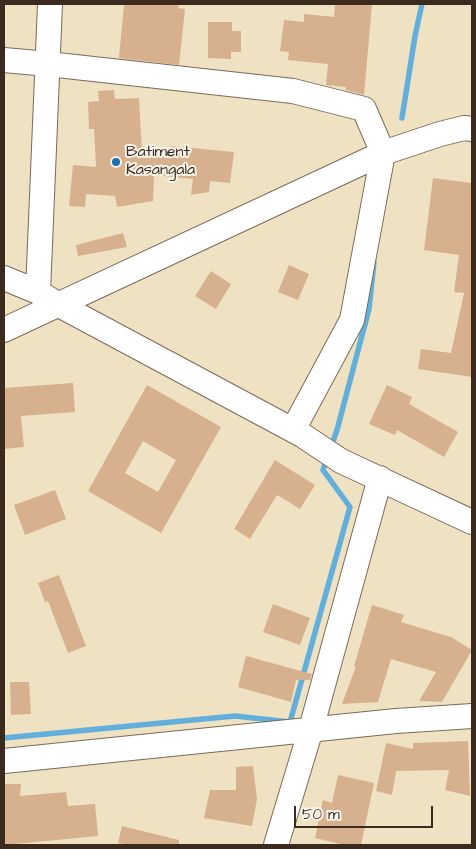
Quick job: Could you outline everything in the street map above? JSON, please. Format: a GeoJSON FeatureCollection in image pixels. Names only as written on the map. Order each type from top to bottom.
{"type":"FeatureCollection","features":[{"type":"Feature","properties":{"kind":"street"},"geometry":{"type":"LineString","coordinates":[[38,292],[50,4]]}},
{"type":"Feature","properties":{"kind":"street"},"geometry":{"type":"LineString","coordinates":[[4,60],[292,91],[364,108],[383,153],[352,320],[297,432]]}},
{"type":"Feature","properties":{"kind":"street"},"geometry":{"type":"LineString","coordinates":[[4,330],[383,153],[440,134],[464,128],[472,129]]}},
{"type":"Feature","properties":{"kind":"street"},"geometry":{"type":"LineString","coordinates":[[4,278],[38,292],[297,432],[341,462],[380,478],[472,522]]}},
{"type":"Feature","properties":{"kind":"street"},"geometry":{"type":"LineString","coordinates":[[276,845],[311,730],[380,478]]}},
{"type":"Feature","properties":{"kind":"street"},"geometry":{"type":"LineString","coordinates":[[4,760],[472,716]]}},
{"type":"Feature","properties":{"kind":"building"},"geometry":{"type":"Polygon","coordinates":[[[124,4],[179,4],[178,8],[185,9],[179,65],[119,58],[124,4]]]}},
{"type":"Feature","properties":{"kind":"building"},"geometry":{"type":"Polygon","coordinates":[[[335,4],[372,4],[364,95],[346,90],[346,87],[326,85],[328,64],[288,60],[289,52],[280,51],[284,20],[304,22],[304,14],[334,17],[335,4]]]}},
{"type":"Feature","properties":{"kind":"building"},"geometry":{"type":"Polygon","coordinates":[[[208,22],[232,22],[232,31],[241,31],[241,52],[231,52],[231,59],[208,58],[208,22]]]}},
{"type":"Feature","properties":{"kind":"building"},"geometry":{"type":"Polygon","coordinates":[[[114,90],[115,99],[139,98],[142,154],[170,154],[171,146],[234,152],[230,183],[210,181],[209,192],[191,195],[193,179],[154,175],[153,201],[117,207],[115,196],[86,194],[85,207],[69,206],[73,165],[96,167],[94,129],[89,129],[88,102],[99,101],[98,91],[114,90]]]}},
{"type":"Feature","properties":{"kind":"building"},"geometry":{"type":"Polygon","coordinates":[[[433,178],[472,183],[472,377],[418,369],[421,349],[451,353],[464,293],[454,292],[459,255],[424,250],[433,178]]]}},
{"type":"Feature","properties":{"kind":"building"},"geometry":{"type":"Polygon","coordinates":[[[123,233],[127,247],[78,256],[76,245],[123,233]]]}},
{"type":"Feature","properties":{"kind":"building"},"geometry":{"type":"Polygon","coordinates":[[[289,265],[309,274],[298,300],[278,292],[289,265]]]}},
{"type":"Feature","properties":{"kind":"building"},"geometry":{"type":"Polygon","coordinates":[[[211,271],[231,284],[216,309],[195,296],[211,271]]]}},
{"type":"Feature","properties":{"kind":"building"},"geometry":{"type":"Polygon","coordinates":[[[73,383],[75,412],[21,416],[24,447],[4,449],[4,388],[73,383]]]}},
{"type":"Feature","properties":{"kind":"building"},"geometry":{"type":"Polygon","coordinates":[[[147,385],[221,427],[161,533],[88,491],[147,385]],[[143,441],[125,473],[158,492],[176,460],[143,441]]]}},
{"type":"Feature","properties":{"kind":"building"},"geometry":{"type":"Polygon","coordinates":[[[387,385],[412,397],[409,404],[458,432],[444,457],[397,430],[395,435],[369,424],[387,385]]]}},
{"type":"Feature","properties":{"kind":"building"},"geometry":{"type":"Polygon","coordinates":[[[275,460],[315,485],[300,509],[277,495],[250,539],[234,529],[275,460]]]}},
{"type":"Feature","properties":{"kind":"building"},"geometry":{"type":"Polygon","coordinates":[[[55,490],[66,519],[25,535],[14,505],[55,490]]]}},
{"type":"Feature","properties":{"kind":"building"},"geometry":{"type":"Polygon","coordinates":[[[59,575],[86,646],[68,653],[48,601],[45,602],[38,583],[59,575]]]}},
{"type":"Feature","properties":{"kind":"building"},"geometry":{"type":"Polygon","coordinates":[[[273,604],[310,618],[300,645],[263,632],[273,604]]]}},
{"type":"Feature","properties":{"kind":"building"},"geometry":{"type":"Polygon","coordinates":[[[372,605],[404,615],[401,622],[451,637],[472,650],[442,702],[419,701],[436,672],[391,659],[378,702],[342,704],[356,666],[354,666],[372,605]]]}},
{"type":"Feature","properties":{"kind":"building"},"geometry":{"type":"Polygon","coordinates":[[[246,656],[312,674],[310,680],[296,680],[291,702],[238,687],[246,656]]]}},
{"type":"Feature","properties":{"kind":"building"},"geometry":{"type":"Polygon","coordinates":[[[10,682],[29,682],[31,714],[11,715],[10,682]]]}},
{"type":"Feature","properties":{"kind":"building"},"geometry":{"type":"Polygon","coordinates":[[[468,741],[470,796],[445,790],[449,770],[396,771],[392,795],[376,791],[386,743],[413,749],[413,743],[468,741]]]}},
{"type":"Feature","properties":{"kind":"building"},"geometry":{"type":"Polygon","coordinates":[[[253,766],[257,799],[252,826],[204,818],[210,790],[236,790],[236,767],[253,766]]]}},
{"type":"Feature","properties":{"kind":"building"},"geometry":{"type":"Polygon","coordinates":[[[338,775],[374,783],[361,845],[345,845],[315,838],[323,800],[332,803],[338,775]]]}},
{"type":"Feature","properties":{"kind":"building"},"geometry":{"type":"Polygon","coordinates":[[[4,784],[21,784],[20,796],[66,792],[68,806],[95,804],[98,836],[4,845],[4,784]]]}},
{"type":"Feature","properties":{"kind":"building"},"geometry":{"type":"Polygon","coordinates":[[[122,826],[179,840],[179,845],[128,845],[118,843],[122,826]]]}},
{"type":"Feature","properties":{"kind":"waterway"},"geometry":{"type":"LineString","coordinates":[[402,118],[422,4]]}},
{"type":"Feature","properties":{"kind":"waterway"},"geometry":{"type":"LineString","coordinates":[[331,447],[369,309],[374,262]]}},
{"type":"Feature","properties":{"kind":"waterway"},"geometry":{"type":"LineString","coordinates":[[4,738],[235,716],[290,722],[350,507],[323,470],[327,458]]}},
{"type":"Feature","properties":{"kind":"place","name":"Batiment Kasangala"},"geometry":{"type":"Point","coordinates":[116,162]}}]}
